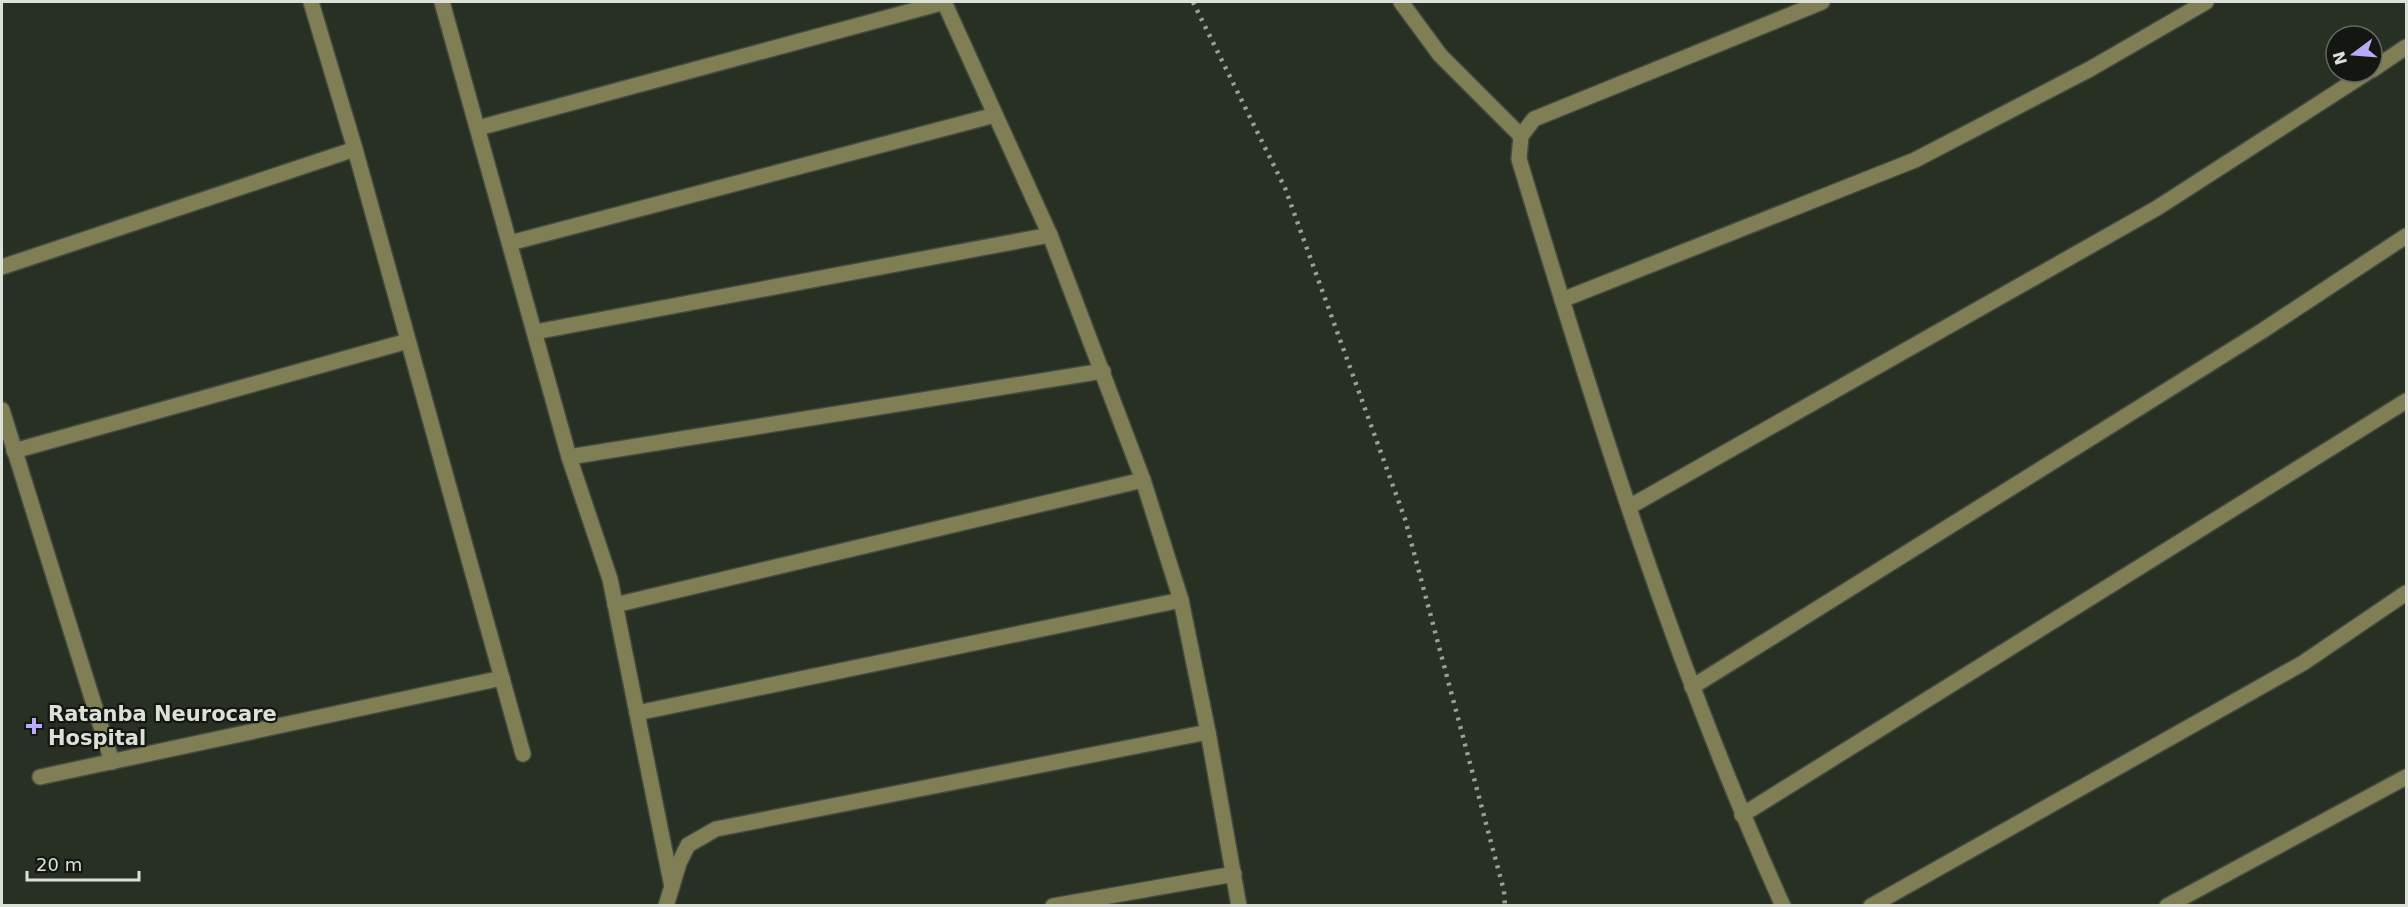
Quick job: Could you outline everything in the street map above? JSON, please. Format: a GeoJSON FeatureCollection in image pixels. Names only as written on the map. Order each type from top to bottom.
{"type":"FeatureCollection","features":[{"type":"Feature","properties":{"kind":"street"},"geometry":{"type":"LineString","coordinates":[[311,2],[356,149],[523,754]]}},
{"type":"Feature","properties":{"kind":"street"},"geometry":{"type":"LineString","coordinates":[[442,2],[569,457],[610,579],[672,887]]}},
{"type":"Feature","properties":{"kind":"street"},"geometry":{"type":"LineString","coordinates":[[478,128],[945,2],[1050,234],[1143,480],[1181,600],[1208,732],[1239,906]]}},
{"type":"Feature","properties":{"kind":"street"},"geometry":{"type":"LineString","coordinates":[[1401,2],[1440,56],[1521,136]]}},
{"type":"Feature","properties":{"kind":"street"},"geometry":{"type":"LineString","coordinates":[[1783,906],[1742,815],[1692,687],[1629,507],[1562,300],[1520,159],[1521,136],[1534,119],[1822,2]]}},
{"type":"Feature","properties":{"kind":"street"},"geometry":{"type":"LineString","coordinates":[[1562,300],[1915,160],[2090,69],[2206,2]]}},
{"type":"Feature","properties":{"kind":"street"},"geometry":{"type":"LineString","coordinates":[[2384,62],[2406,47]]}},
{"type":"Feature","properties":{"kind":"street"},"geometry":{"type":"LineString","coordinates":[[1629,507],[2157,208],[2350,84]]}},
{"type":"Feature","properties":{"kind":"street"},"geometry":{"type":"LineString","coordinates":[[510,243],[995,115]]}},
{"type":"Feature","properties":{"kind":"street"},"geometry":{"type":"LineString","coordinates":[[2,267],[356,149]]}},
{"type":"Feature","properties":{"kind":"street"},"geometry":{"type":"LineString","coordinates":[[535,332],[1050,234]]}},
{"type":"Feature","properties":{"kind":"street"},"geometry":{"type":"LineString","coordinates":[[1692,687],[2262,332],[2406,236]]}},
{"type":"Feature","properties":{"kind":"street"},"geometry":{"type":"LineString","coordinates":[[14,451],[408,341]]}},
{"type":"Feature","properties":{"kind":"street"},"geometry":{"type":"LineString","coordinates":[[569,457],[1103,371]]}},
{"type":"Feature","properties":{"kind":"street"},"geometry":{"type":"LineString","coordinates":[[1742,815],[2406,401]]}},
{"type":"Feature","properties":{"kind":"street"},"geometry":{"type":"LineString","coordinates":[[2,410],[112,762]]}},
{"type":"Feature","properties":{"kind":"street"},"geometry":{"type":"LineString","coordinates":[[615,605],[1143,480]]}},
{"type":"Feature","properties":{"kind":"street"},"geometry":{"type":"LineString","coordinates":[[1871,906],[2303,663],[2406,593]]}},
{"type":"Feature","properties":{"kind":"street"},"geometry":{"type":"LineString","coordinates":[[637,713],[1181,600]]}},
{"type":"Feature","properties":{"kind":"street"},"geometry":{"type":"LineString","coordinates":[[40,777],[502,678]]}},
{"type":"Feature","properties":{"kind":"street"},"geometry":{"type":"LineString","coordinates":[[666,906],[679,862],[688,845],[716,829],[1208,732]]}},
{"type":"Feature","properties":{"kind":"street"},"geometry":{"type":"LineString","coordinates":[[2167,906],[2406,777]]}},
{"type":"Feature","properties":{"kind":"street"},"geometry":{"type":"LineString","coordinates":[[1053,906],[1234,874]]}},
{"type":"Feature","properties":{"kind":"railway"},"geometry":{"type":"LineString","coordinates":[[1193,2],[1285,188],[1405,519],[1504,891],[1505,906]]}},
{"type":"Feature","properties":{"kind":"place","name":"Ratanba Neurocare Hospital"},"geometry":{"type":"Point","coordinates":[34,726]}}]}
